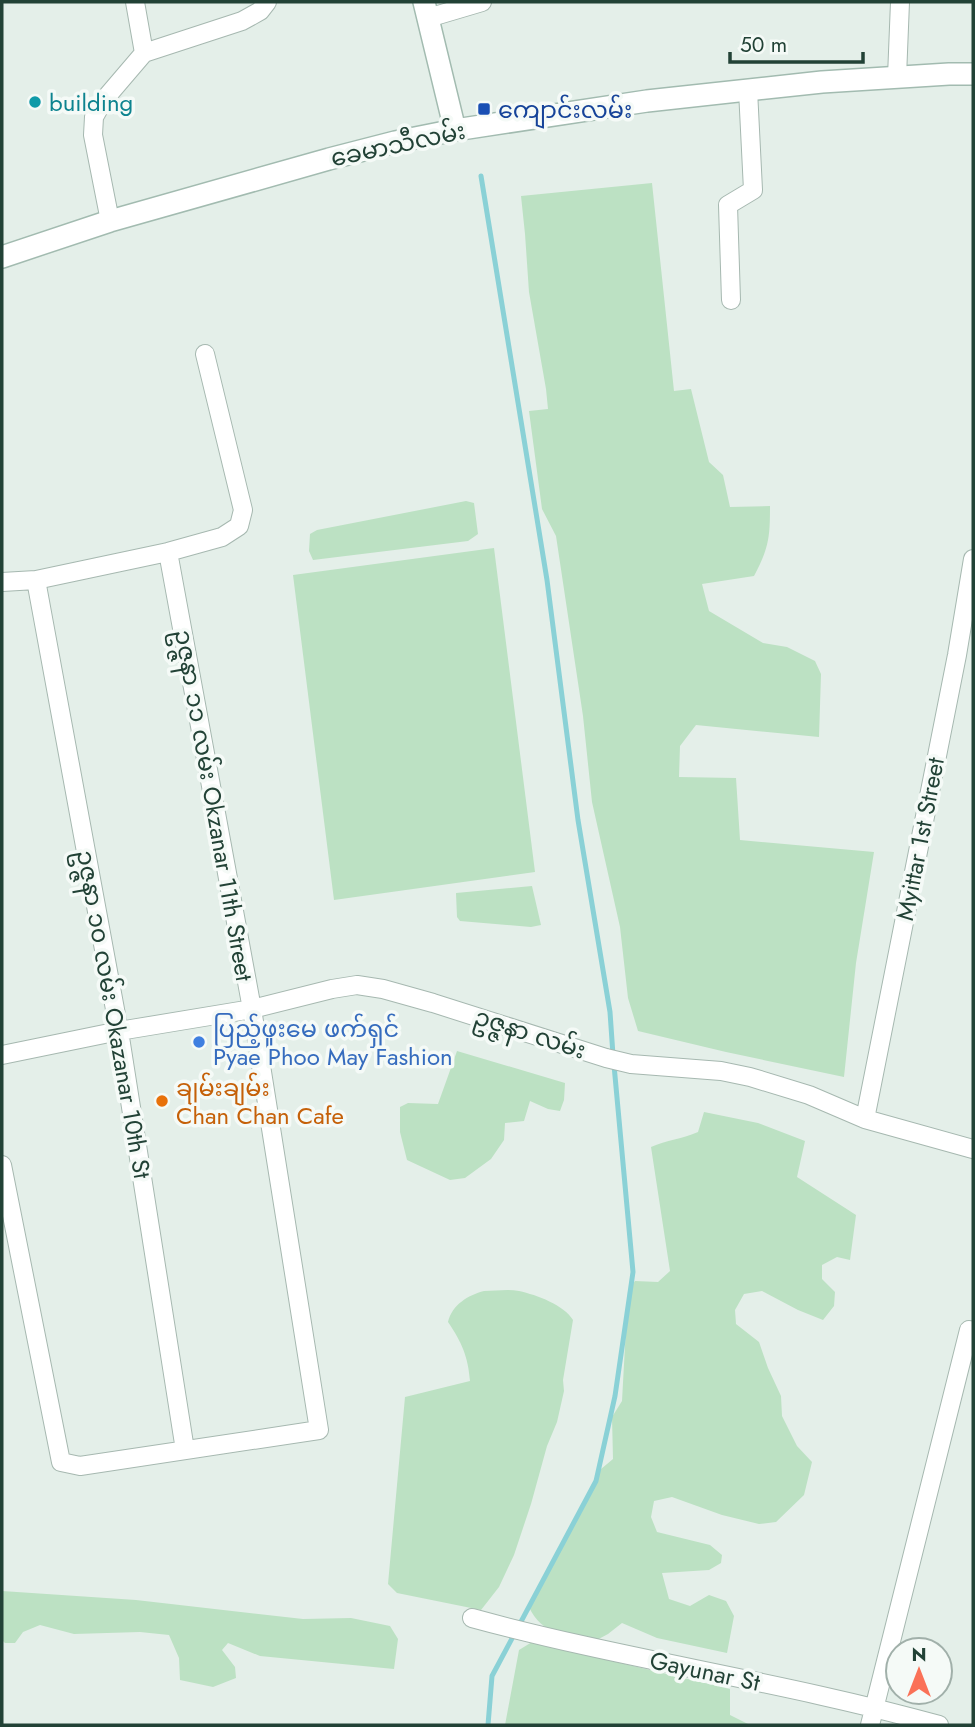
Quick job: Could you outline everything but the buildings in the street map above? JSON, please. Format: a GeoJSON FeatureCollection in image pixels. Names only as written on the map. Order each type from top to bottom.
{"type":"FeatureCollection","features":[{"type":"Feature","properties":{"kind":"main road"},"geometry":{"type":"LineString","coordinates":[[426,10],[456,130]]}},
{"type":"Feature","properties":{"kind":"main road","name":"ခေမာသီလမ်း"},"geometry":{"type":"LineString","coordinates":[[2,257],[110,221],[329,159],[456,130],[647,101],[748,90],[822,82],[973,74]]}},
{"type":"Feature","properties":{"kind":"street"},"geometry":{"type":"LineString","coordinates":[[135,2],[144,53]]}},
{"type":"Feature","properties":{"kind":"street"},"geometry":{"type":"LineString","coordinates":[[110,221],[93,135],[94,117],[103,101],[144,53],[242,22],[260,11],[267,2]]}},
{"type":"Feature","properties":{"kind":"street"},"geometry":{"type":"LineString","coordinates":[[426,10],[482,2]]}},
{"type":"Feature","properties":{"kind":"street"},"geometry":{"type":"LineString","coordinates":[[897,77],[900,2]]}},
{"type":"Feature","properties":{"kind":"street"},"geometry":{"type":"LineString","coordinates":[[731,300],[728,205],[754,190],[748,90]]}},
{"type":"Feature","properties":{"kind":"street"},"geometry":{"type":"LineString","coordinates":[[2,582],[36,580],[168,552],[222,537],[239,526],[243,510],[205,354]]}},
{"type":"Feature","properties":{"kind":"street","name":"ဥဇ္ဇနာ ၁၁ လမ်း Okzanar 11th Street"},"geometry":{"type":"LineString","coordinates":[[168,552],[252,1009],[319,1430],[185,1450]]}},
{"type":"Feature","properties":{"kind":"street","name":"Myittar 1st Street"},"geometry":{"type":"LineString","coordinates":[[865,1119],[965,657],[973,559]]}},
{"type":"Feature","properties":{"kind":"street","name":"ဥဇ္ဇနာ ၁၀ လမ်း Okazanar 10th St"},"geometry":{"type":"LineString","coordinates":[[36,580],[119,1031],[185,1450]]}},
{"type":"Feature","properties":{"kind":"street","name":"ဥဇ္ဇနာ လမ်း"},"geometry":{"type":"LineString","coordinates":[[2,1055],[119,1031],[252,1009],[357,985],[433,1003],[631,1064],[721,1071],[750,1077],[809,1095],[865,1119],[973,1149]]}},
{"type":"Feature","properties":{"kind":"street"},"geometry":{"type":"LineString","coordinates":[[2,1164],[61,1462],[80,1466],[185,1450]]}},
{"type":"Feature","properties":{"kind":"street"},"geometry":{"type":"LineString","coordinates":[[870,1725],[971,1330]]}},
{"type":"Feature","properties":{"kind":"street","name":"Gayunar St"},"geometry":{"type":"LineString","coordinates":[[472,1618],[529,1634],[875,1707],[939,1725]]}},
{"type":"Feature","properties":{"kind":"green space"},"geometry":{"type":"Polygon","coordinates":[[[652,183],[674,391],[691,389],[709,462],[723,475],[730,507],[770,506],[768,542],[754,576],[702,584],[709,611],[763,643],[787,647],[815,661],[821,674],[819,737],[696,725],[680,746],[679,777],[736,778],[740,840],[874,852],[856,963],[844,1077],[638,1031],[628,998],[620,927],[592,802],[583,716],[556,536],[542,509],[529,411],[548,409],[529,292],[521,196],[652,183]]]}},
{"type":"Feature","properties":{"kind":"green space"},"geometry":{"type":"Polygon","coordinates":[[[466,501],[474,503],[478,534],[468,541],[313,560],[309,551],[310,534],[317,530],[466,501]]]}},
{"type":"Feature","properties":{"kind":"green space"},"geometry":{"type":"Polygon","coordinates":[[[494,548],[535,872],[334,900],[293,575],[494,548]]]}},
{"type":"Feature","properties":{"kind":"green space"},"geometry":{"type":"Polygon","coordinates":[[[532,886],[541,925],[531,927],[460,921],[457,917],[456,893],[532,886]]]}},
{"type":"Feature","properties":{"kind":"green space"},"geometry":{"type":"Polygon","coordinates":[[[457,1051],[565,1083],[560,1111],[530,1101],[524,1121],[505,1123],[504,1140],[491,1159],[465,1178],[450,1180],[407,1160],[400,1132],[400,1107],[408,1103],[438,1104],[457,1051]]]}},
{"type":"Feature","properties":{"kind":"green space"},"geometry":{"type":"Polygon","coordinates":[[[704,1112],[758,1123],[805,1141],[797,1177],[856,1215],[850,1260],[837,1257],[822,1265],[822,1279],[835,1292],[834,1306],[823,1320],[762,1291],[744,1294],[735,1310],[736,1324],[759,1342],[781,1396],[782,1416],[797,1446],[812,1462],[804,1495],[776,1522],[759,1524],[722,1515],[672,1497],[654,1501],[651,1517],[657,1532],[710,1545],[722,1555],[721,1563],[709,1570],[662,1573],[669,1599],[690,1606],[709,1595],[726,1601],[734,1616],[727,1653],[657,1638],[622,1623],[593,1642],[548,1629],[529,1607],[601,1469],[613,1459],[612,1417],[622,1401],[628,1291],[635,1281],[658,1282],[670,1271],[651,1147],[698,1132],[704,1112]]]}},
{"type":"Feature","properties":{"kind":"green space"},"geometry":{"type":"Polygon","coordinates":[[[515,1290],[534,1295],[557,1305],[573,1320],[563,1380],[564,1391],[557,1422],[547,1446],[531,1504],[514,1555],[499,1587],[481,1610],[397,1593],[388,1584],[405,1397],[470,1381],[464,1350],[448,1322],[453,1311],[462,1302],[484,1291],[515,1290]]]}},
{"type":"Feature","properties":{"kind":"green space"},"geometry":{"type":"Polygon","coordinates":[[[2,1591],[136,1600],[303,1619],[351,1618],[390,1626],[398,1639],[394,1669],[260,1656],[228,1643],[222,1650],[235,1667],[236,1678],[213,1687],[180,1680],[179,1658],[169,1635],[140,1632],[74,1634],[40,1625],[23,1632],[15,1643],[5,1643],[2,1640],[2,1591]]]}},
{"type":"Feature","properties":{"kind":"green space"},"geometry":{"type":"Polygon","coordinates":[[[532,1642],[730,1689],[730,1715],[750,1725],[505,1725],[519,1650],[532,1642]]]}},
{"type":"Feature","properties":{"kind":"waterway"},"geometry":{"type":"LineString","coordinates":[[481,176],[547,580],[578,820],[610,1012],[613,1055]]}},
{"type":"Feature","properties":{"kind":"waterway"},"geometry":{"type":"LineString","coordinates":[[488,1725],[492,1676],[596,1481],[615,1396],[633,1272],[614,1065]]}},
{"type":"Feature","properties":{"kind":"place","name":"building"},"geometry":{"type":"Point","coordinates":[35,102]}},
{"type":"Feature","properties":{"kind":"place","name":"ကျောင်းလမ်း"},"geometry":{"type":"Point","coordinates":[484,109]}},
{"type":"Feature","properties":{"kind":"place","name":"ပြည့်ဖူးမေ ဖက်ရှင် Pyae Phoo May Fashion"},"geometry":{"type":"Point","coordinates":[199,1042]}},
{"type":"Feature","properties":{"kind":"place","name":"ချမ်းချမ်း Chan Chan Cafe"},"geometry":{"type":"Point","coordinates":[162,1101]}}]}
